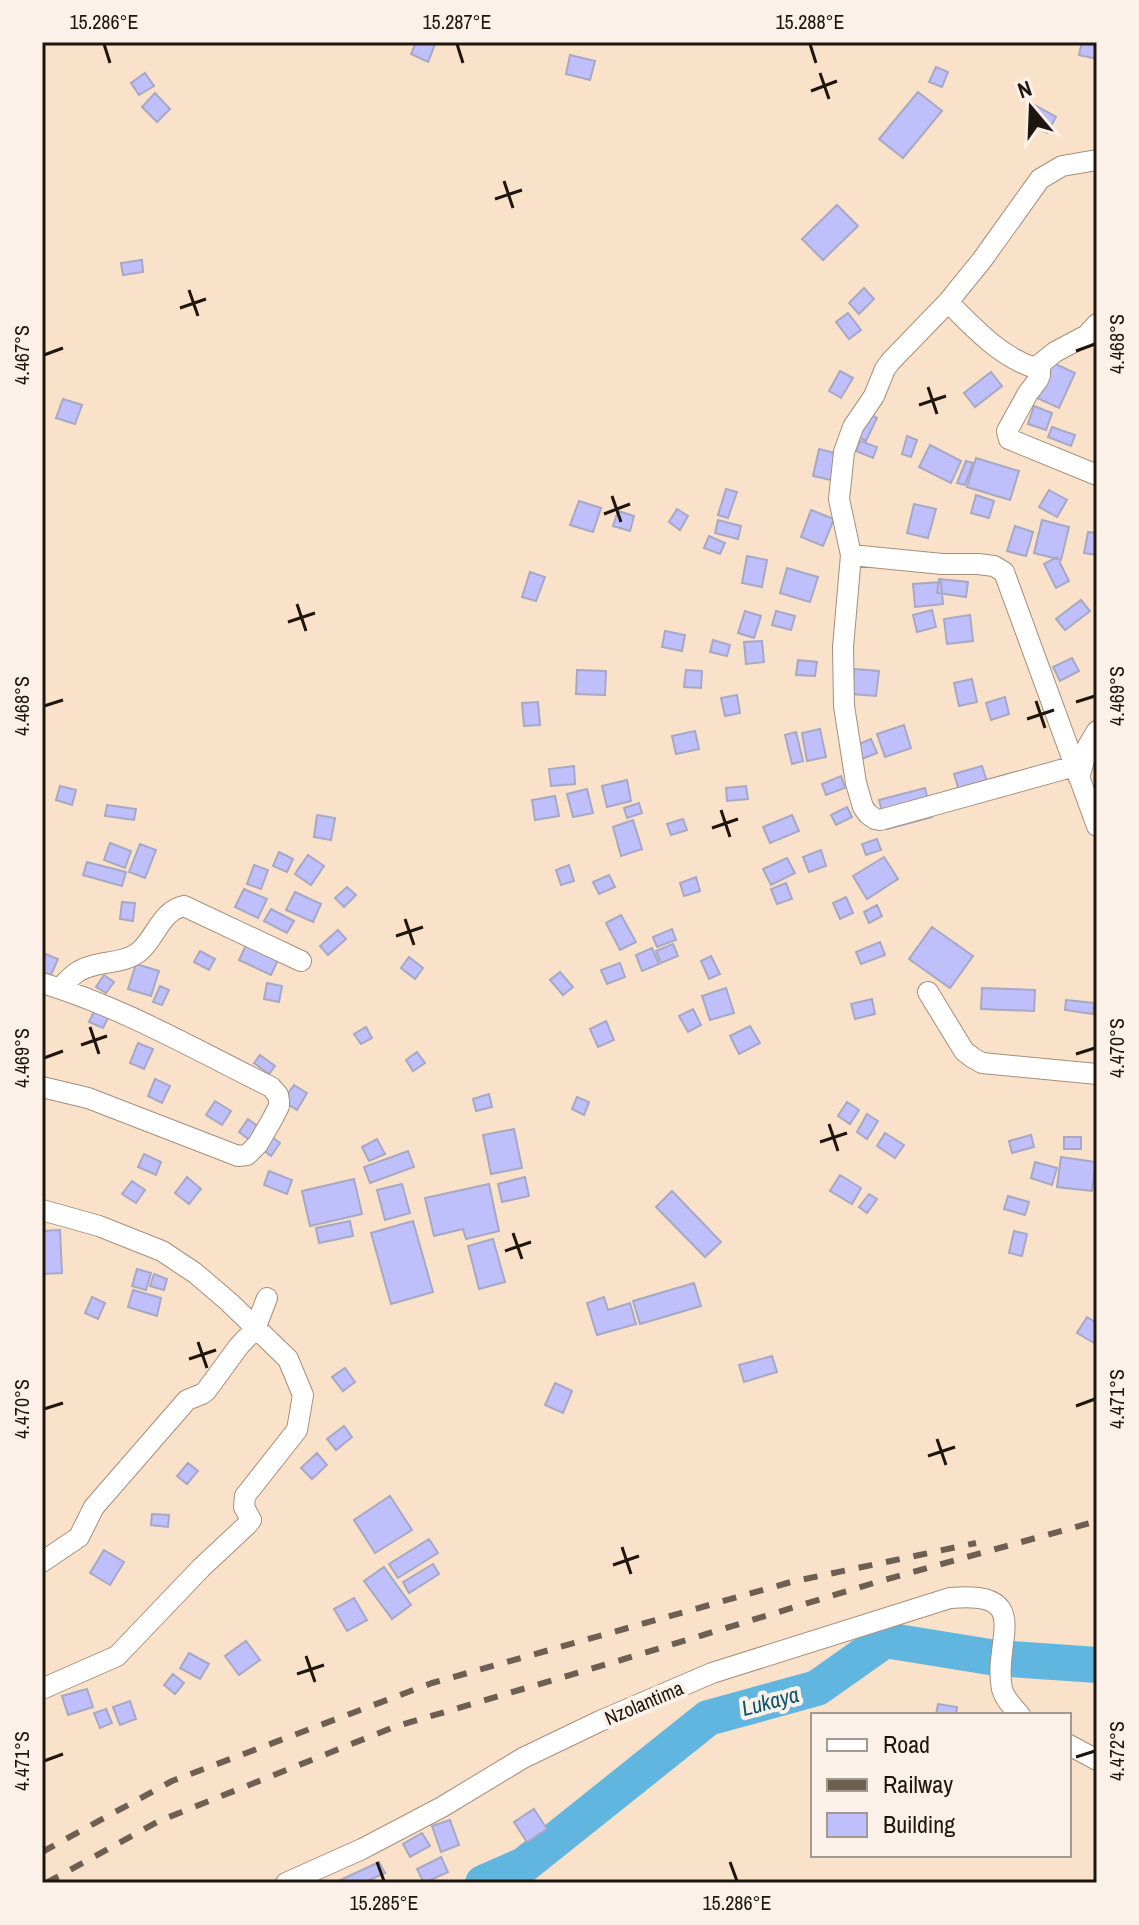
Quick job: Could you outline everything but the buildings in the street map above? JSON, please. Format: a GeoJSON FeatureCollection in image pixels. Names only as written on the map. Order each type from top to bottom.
{"type":"FeatureCollection","features":[{"type":"Feature","properties":{"kind":"street"},"geometry":{"type":"LineString","coordinates":[[1077,772],[880,820],[868,814],[856,783],[844,706],[843,647],[851,555],[839,499],[844,452],[853,427],[874,396],[891,361],[948,302],[1040,179],[1062,166],[1097,160]]}},
{"type":"Feature","properties":{"kind":"street"},"geometry":{"type":"LineString","coordinates":[[948,302],[996,347],[1035,368],[1051,355],[1087,335],[1097,324]]}},
{"type":"Feature","properties":{"kind":"street"},"geometry":{"type":"LineString","coordinates":[[1040,365],[1038,380],[1009,427],[1009,439],[1097,475]]}},
{"type":"Feature","properties":{"kind":"street"},"geometry":{"type":"LineString","coordinates":[[851,555],[942,564],[978,564],[994,566],[1004,572],[1097,826]]}},
{"type":"Feature","properties":{"kind":"street"},"geometry":{"type":"LineString","coordinates":[[1077,772],[1097,731]]}},
{"type":"Feature","properties":{"kind":"street"},"geometry":{"type":"LineString","coordinates":[[51,985],[91,966],[130,957],[141,951],[167,915],[184,906],[301,961]]}},
{"type":"Feature","properties":{"kind":"street"},"geometry":{"type":"LineString","coordinates":[[42,1087],[88,1098],[238,1156],[247,1155],[258,1144],[279,1106],[278,1095],[271,1087],[123,1014],[51,985]]}},
{"type":"Feature","properties":{"kind":"street"},"geometry":{"type":"LineString","coordinates":[[928,992],[964,1051],[982,1063],[1097,1074]]}},
{"type":"Feature","properties":{"kind":"street"},"geometry":{"type":"LineString","coordinates":[[42,1210],[99,1226],[162,1251],[207,1283],[288,1359],[303,1395],[297,1430],[245,1496],[244,1507],[251,1520],[117,1656],[42,1689]]}},
{"type":"Feature","properties":{"kind":"street"},"geometry":{"type":"LineString","coordinates":[[42,1562],[79,1537],[94,1507],[187,1400],[206,1391],[255,1329],[267,1298]]}},
{"type":"Feature","properties":{"kind":"street","name":"Nzolantima"},"geometry":{"type":"LineString","coordinates":[[286,1883],[362,1849],[442,1807],[534,1752],[600,1721],[712,1673],[950,1598],[968,1596],[992,1600],[1003,1612],[1006,1631],[1001,1661],[1002,1690],[1018,1713]]}},
{"type":"Feature","properties":{"kind":"street"},"geometry":{"type":"LineString","coordinates":[[1071,1746],[1097,1760]]}},
{"type":"Feature","properties":{"kind":"waterway","name":"Lukaya"},"geometry":{"type":"LineString","coordinates":[[483,1883],[524,1865],[708,1718],[817,1688],[885,1640],[996,1658],[1097,1665]]}},
{"type":"Feature","properties":{"kind":"railway"},"geometry":{"type":"LineString","coordinates":[[46,1883],[159,1821],[394,1727],[877,1582],[1097,1521]]}},
{"type":"Feature","properties":{"kind":"railway"},"geometry":{"type":"LineString","coordinates":[[42,1852],[172,1781],[432,1683],[791,1582],[976,1543]]}}]}
